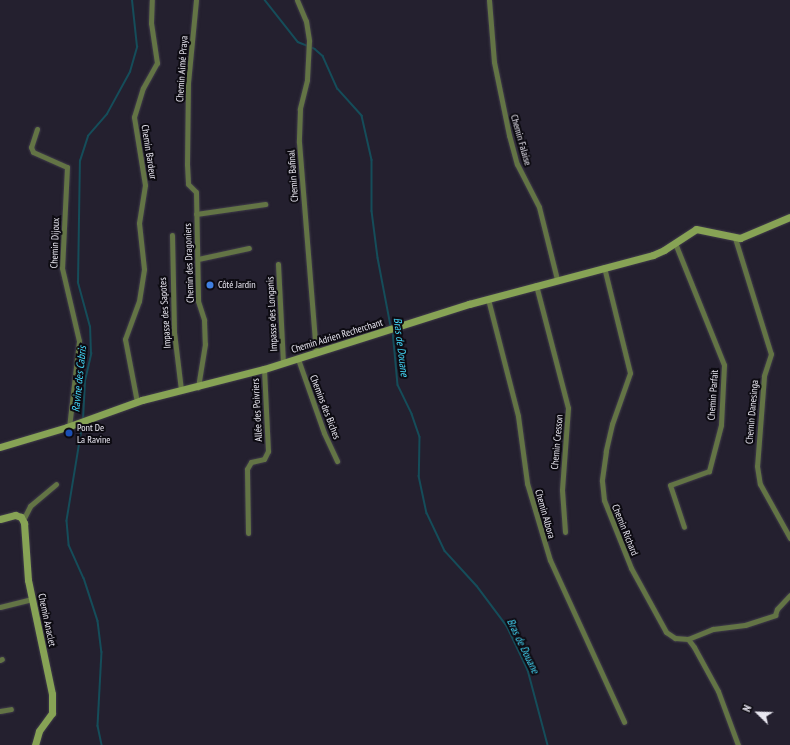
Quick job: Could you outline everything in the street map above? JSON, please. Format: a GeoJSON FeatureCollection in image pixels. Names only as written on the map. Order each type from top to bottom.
{"type":"FeatureCollection","features":[{"type":"Feature","properties":{"kind":"main road","name":"Chemin Adrien Recherchant"},"geometry":{"type":"LineString","coordinates":[[0,447],[72,426],[137,402],[264,369],[488,299],[557,279],[652,255],[675,243],[696,229],[735,238],[750,235],[790,217]]}},
{"type":"Feature","properties":{"kind":"main road"},"geometry":{"type":"LineString","coordinates":[[0,519],[15,515],[23,520]]}},
{"type":"Feature","properties":{"kind":"main road","name":"Chemin Anaclet"},"geometry":{"type":"LineString","coordinates":[[23,520],[32,599],[53,704],[50,717],[39,731],[35,745]]}},
{"type":"Feature","properties":{"kind":"street","name":"Chemin Bardeur"},"geometry":{"type":"LineString","coordinates":[[137,402],[125,339],[139,301],[144,269],[139,223],[145,185],[134,117],[143,88],[157,63],[151,23],[152,0]]}},
{"type":"Feature","properties":{"kind":"street","name":"Chemin Aimé Praya"},"geometry":{"type":"LineString","coordinates":[[187,164],[188,83],[196,0]]}},
{"type":"Feature","properties":{"kind":"street","name":"Chemin Bafinal"},"geometry":{"type":"LineString","coordinates":[[297,0],[306,21],[309,41],[307,80],[300,109],[299,142],[316,353]]}},
{"type":"Feature","properties":{"kind":"street","name":"Chemin Falaise"},"geometry":{"type":"LineString","coordinates":[[488,0],[494,62],[509,135],[517,164],[539,207],[557,279]]}},
{"type":"Feature","properties":{"kind":"street","name":"Chemin Dijoux"},"geometry":{"type":"LineString","coordinates":[[37,129],[31,147],[33,152],[67,167],[62,268],[79,341],[72,426]]}},
{"type":"Feature","properties":{"kind":"street","name":"Chemin des Dragoniers"},"geometry":{"type":"LineString","coordinates":[[187,164],[188,184],[196,192],[198,301],[204,320],[205,344],[198,387]]}},
{"type":"Feature","properties":{"kind":"street"},"geometry":{"type":"LineString","coordinates":[[196,214],[265,204]]}},
{"type":"Feature","properties":{"kind":"street","name":"Impasse des Sapotes"},"geometry":{"type":"LineString","coordinates":[[172,234],[174,332],[180,390]]}},
{"type":"Feature","properties":{"kind":"street","name":"Chemin Danesinga"},"geometry":{"type":"LineString","coordinates":[[735,238],[771,354],[764,376],[757,466],[760,484],[790,538]]}},
{"type":"Feature","properties":{"kind":"street","name":"Chemin Parfait"},"geometry":{"type":"LineString","coordinates":[[675,243],[724,365],[721,425],[709,472],[670,485],[684,527]]}},
{"type":"Feature","properties":{"kind":"street"},"geometry":{"type":"LineString","coordinates":[[198,259],[249,248]]}},
{"type":"Feature","properties":{"kind":"street","name":"Impasse des Longanis"},"geometry":{"type":"LineString","coordinates":[[278,264],[283,363]]}},
{"type":"Feature","properties":{"kind":"street","name":"Chemin Richard"},"geometry":{"type":"LineString","coordinates":[[604,267],[630,373],[612,424],[606,451],[602,482],[604,500],[631,568],[666,632],[675,638],[688,639]]}},
{"type":"Feature","properties":{"kind":"street","name":"Chemin Cresson"},"geometry":{"type":"LineString","coordinates":[[536,285],[568,408],[562,490],[565,532]]}},
{"type":"Feature","properties":{"kind":"street","name":"Chemin Albora"},"geometry":{"type":"LineString","coordinates":[[488,299],[518,416],[527,484],[550,560],[624,722]]}},
{"type":"Feature","properties":{"kind":"street","name":"Chemins des Biches"},"geometry":{"type":"LineString","coordinates":[[298,359],[324,433],[337,461]]}},
{"type":"Feature","properties":{"kind":"street","name":"Allée des Poivriers"},"geometry":{"type":"LineString","coordinates":[[248,533],[246,469],[251,462],[264,459],[268,451],[264,369]]}},
{"type":"Feature","properties":{"kind":"street"},"geometry":{"type":"LineString","coordinates":[[23,520],[30,506],[56,484]]}},
{"type":"Feature","properties":{"kind":"street"},"geometry":{"type":"LineString","coordinates":[[738,745],[718,691],[688,639],[713,629],[745,625],[775,615],[777,608],[790,595]]}},
{"type":"Feature","properties":{"kind":"street"},"geometry":{"type":"LineString","coordinates":[[0,607],[32,599]]}},
{"type":"Feature","properties":{"kind":"street"},"geometry":{"type":"LineString","coordinates":[[0,711],[11,709]]}},
{"type":"Feature","properties":{"kind":"waterway","name":"Ravine des Cabris"},"geometry":{"type":"LineString","coordinates":[[83,420],[85,381],[91,354],[90,327],[78,283],[80,161],[88,136],[107,114],[130,72],[137,47],[132,0]]}},
{"type":"Feature","properties":{"kind":"waterway","name":"Bras de Douane"},"geometry":{"type":"LineString","coordinates":[[265,0],[298,42],[315,49],[323,56],[338,89],[362,116],[372,160],[372,211],[378,258],[391,326]]}},
{"type":"Feature","properties":{"kind":"waterway","name":"Bras de Douane"},"geometry":{"type":"LineString","coordinates":[[393,331],[398,385],[412,414],[420,437],[419,476],[427,513],[445,551],[477,586],[507,626],[528,670],[548,745]]}},
{"type":"Feature","properties":{"kind":"waterway","name":"Ravine des Cabris"},"geometry":{"type":"LineString","coordinates":[[83,423],[67,521],[69,545],[84,578],[98,621],[102,652],[98,726],[102,745]]}},
{"type":"Feature","properties":{"kind":"place","name":"Côté Jardin"},"geometry":{"type":"Point","coordinates":[210,285]}},
{"type":"Feature","properties":{"kind":"place","name":"Pont De La Ravine"},"geometry":{"type":"Point","coordinates":[69,433]}}]}
